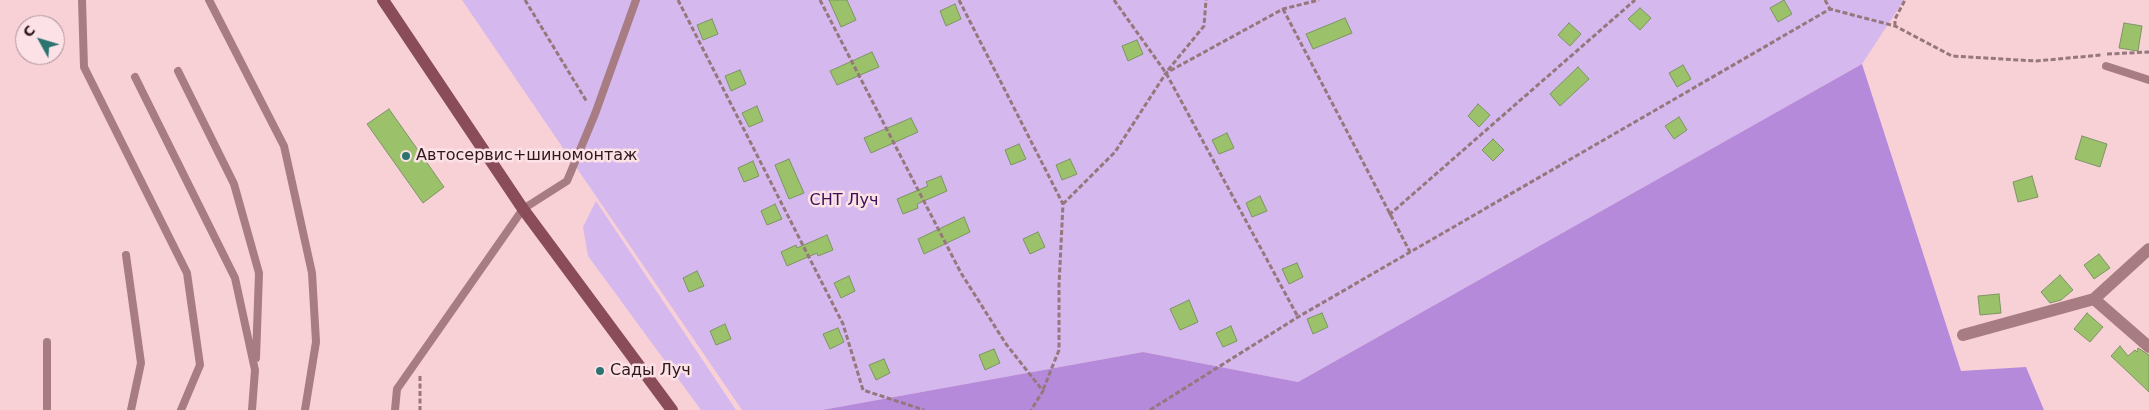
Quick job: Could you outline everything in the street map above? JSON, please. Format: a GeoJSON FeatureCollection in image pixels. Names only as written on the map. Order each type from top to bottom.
{"type":"FeatureCollection","features":[{"type":"Feature","properties":{"kind":"main road"},"geometry":{"type":"LineString","coordinates":[[383,0],[523,209],[672,410]]}},
{"type":"Feature","properties":{"kind":"street"},"geometry":{"type":"LineString","coordinates":[[1963,335],[2094,299],[2149,249]]}},
{"type":"Feature","properties":{"kind":"street"},"geometry":{"type":"LineString","coordinates":[[2094,299],[2149,347]]}},
{"type":"Feature","properties":{"kind":"lane"},"geometry":{"type":"LineString","coordinates":[[82,0],[84,67],[186,273],[200,366],[181,410]]}},
{"type":"Feature","properties":{"kind":"lane"},"geometry":{"type":"LineString","coordinates":[[210,0],[284,146],[312,273],[316,342],[305,410]]}},
{"type":"Feature","properties":{"kind":"lane"},"geometry":{"type":"LineString","coordinates":[[395,410],[397,389],[523,209],[567,181],[595,114],[636,0]]}},
{"type":"Feature","properties":{"kind":"lane"},"geometry":{"type":"LineString","coordinates":[[2106,66],[2149,80]]}},
{"type":"Feature","properties":{"kind":"lane"},"geometry":{"type":"LineString","coordinates":[[178,71],[234,184],[259,272],[252,410]]}},
{"type":"Feature","properties":{"kind":"lane"},"geometry":{"type":"LineString","coordinates":[[135,78],[235,278],[255,370]]}},
{"type":"Feature","properties":{"kind":"lane"},"geometry":{"type":"LineString","coordinates":[[126,255],[141,363],[131,410]]}},
{"type":"Feature","properties":{"kind":"lane"},"geometry":{"type":"LineString","coordinates":[[47,342],[47,410]]}},
{"type":"Feature","properties":{"kind":"path"},"geometry":{"type":"LineString","coordinates":[[525,0],[595,114]]}},
{"type":"Feature","properties":{"kind":"path"},"geometry":{"type":"LineString","coordinates":[[678,0],[843,324],[863,390],[924,410]]}},
{"type":"Feature","properties":{"kind":"path"},"geometry":{"type":"LineString","coordinates":[[820,0],[961,273],[1006,344],[1043,390]]}},
{"type":"Feature","properties":{"kind":"path"},"geometry":{"type":"LineString","coordinates":[[959,0],[1064,204],[1059,284],[1059,350],[1043,390],[1031,410]]}},
{"type":"Feature","properties":{"kind":"path"},"geometry":{"type":"LineString","coordinates":[[1114,0],[1166,73],[1298,317]]}},
{"type":"Feature","properties":{"kind":"path"},"geometry":{"type":"LineString","coordinates":[[1064,204],[1115,152],[1166,73],[1204,26],[1206,0]]}},
{"type":"Feature","properties":{"kind":"path"},"geometry":{"type":"LineString","coordinates":[[1166,73],[1283,9],[1319,0]]}},
{"type":"Feature","properties":{"kind":"path"},"geometry":{"type":"LineString","coordinates":[[1389,215],[1635,0]]}},
{"type":"Feature","properties":{"kind":"path"},"geometry":{"type":"LineString","coordinates":[[1825,0],[1830,9]]}},
{"type":"Feature","properties":{"kind":"path"},"geometry":{"type":"LineString","coordinates":[[1895,26],[1895,19],[1905,0]]}},
{"type":"Feature","properties":{"kind":"path"},"geometry":{"type":"LineString","coordinates":[[1283,9],[1410,252]]}},
{"type":"Feature","properties":{"kind":"path"},"geometry":{"type":"LineString","coordinates":[[1150,410],[1298,317],[1830,9],[1895,26],[1952,56],[2036,61],[2149,52]]}},
{"type":"Feature","properties":{"kind":"path"},"geometry":{"type":"LineString","coordinates":[[420,410],[420,379],[423,352]]}},
{"type":"Feature","properties":{"kind":"green space","name":"СНТ Луч"},"geometry":{"type":"Polygon","coordinates":[[[462,0],[1904,0],[1862,64],[1298,382],[1143,352],[822,410],[742,410],[462,0]]]}},
{"type":"Feature","properties":{"kind":"green space"},"geometry":{"type":"Polygon","coordinates":[[[596,201],[736,410],[701,410],[588,256],[583,227],[596,201]]]}},
{"type":"Feature","properties":{"kind":"shaded area"},"geometry":{"type":"Polygon","coordinates":[[[1862,64],[1961,371],[2026,367],[2044,410],[822,410],[1143,352],[1298,382],[1862,64]]]}},
{"type":"Feature","properties":{"kind":"building"},"geometry":{"type":"Polygon","coordinates":[[[829,0],[847,0],[856,20],[841,27],[829,0]]]}},
{"type":"Feature","properties":{"kind":"building"},"geometry":{"type":"Polygon","coordinates":[[[1784,0],[1792,14],[1778,22],[1770,8],[1784,0]]]}},
{"type":"Feature","properties":{"kind":"building"},"geometry":{"type":"Polygon","coordinates":[[[955,4],[961,19],[946,26],[940,11],[955,4]]]}},
{"type":"Feature","properties":{"kind":"building"},"geometry":{"type":"Polygon","coordinates":[[[1640,8],[1651,18],[1640,30],[1628,19],[1640,8]]]}},
{"type":"Feature","properties":{"kind":"building"},"geometry":{"type":"Polygon","coordinates":[[[1345,18],[1352,33],[1313,49],[1306,34],[1345,18]]]}},
{"type":"Feature","properties":{"kind":"building"},"geometry":{"type":"Polygon","coordinates":[[[712,19],[718,34],[703,40],[697,25],[712,19]]]}},
{"type":"Feature","properties":{"kind":"building"},"geometry":{"type":"Polygon","coordinates":[[[1569,23],[1581,34],[1570,46],[1558,35],[1569,23]]]}},
{"type":"Feature","properties":{"kind":"building"},"geometry":{"type":"Polygon","coordinates":[[[2124,23],[2142,26],[2138,51],[2119,48],[2124,23]]]}},
{"type":"Feature","properties":{"kind":"building"},"geometry":{"type":"Polygon","coordinates":[[[1137,40],[1143,54],[1128,61],[1122,46],[1137,40]]]}},
{"type":"Feature","properties":{"kind":"building"},"geometry":{"type":"Polygon","coordinates":[[[872,52],[879,67],[837,85],[830,71],[872,52]]]}},
{"type":"Feature","properties":{"kind":"building"},"geometry":{"type":"Polygon","coordinates":[[[1683,65],[1691,79],[1677,87],[1669,73],[1683,65]]]}},
{"type":"Feature","properties":{"kind":"building"},"geometry":{"type":"Polygon","coordinates":[[[1578,67],[1589,79],[1560,106],[1550,94],[1578,67]]]}},
{"type":"Feature","properties":{"kind":"building"},"geometry":{"type":"Polygon","coordinates":[[[740,70],[746,84],[731,91],[725,76],[740,70]]]}},
{"type":"Feature","properties":{"kind":"building"},"geometry":{"type":"Polygon","coordinates":[[[1478,104],[1490,115],[1479,127],[1468,116],[1478,104]]]}},
{"type":"Feature","properties":{"kind":"building"},"geometry":{"type":"Polygon","coordinates":[[[757,106],[763,121],[749,127],[742,113],[757,106]]]}},
{"type":"Feature","properties":{"kind":"building","name":"Автосервис+шиномонтаж"},"geometry":{"type":"Polygon","coordinates":[[[389,109],[444,187],[423,203],[367,124],[389,109]]]}},
{"type":"Feature","properties":{"kind":"building"},"geometry":{"type":"Polygon","coordinates":[[[1679,117],[1687,130],[1674,139],[1665,126],[1679,117]]]}},
{"type":"Feature","properties":{"kind":"building"},"geometry":{"type":"Polygon","coordinates":[[[911,118],[918,132],[871,153],[864,138],[911,118]]]}},
{"type":"Feature","properties":{"kind":"building"},"geometry":{"type":"Polygon","coordinates":[[[1227,133],[1234,148],[1219,154],[1212,140],[1227,133]]]}},
{"type":"Feature","properties":{"kind":"building"},"geometry":{"type":"Polygon","coordinates":[[[2082,136],[2107,144],[2100,167],[2075,159],[2082,136]]]}},
{"type":"Feature","properties":{"kind":"building"},"geometry":{"type":"Polygon","coordinates":[[[1493,139],[1504,150],[1493,161],[1482,150],[1493,139]]]}},
{"type":"Feature","properties":{"kind":"building"},"geometry":{"type":"Polygon","coordinates":[[[1019,144],[1026,159],[1011,165],[1005,150],[1019,144]]]}},
{"type":"Feature","properties":{"kind":"building"},"geometry":{"type":"Polygon","coordinates":[[[789,159],[804,193],[789,199],[775,165],[789,159]]]}},
{"type":"Feature","properties":{"kind":"building"},"geometry":{"type":"Polygon","coordinates":[[[1070,159],[1077,174],[1062,180],[1056,165],[1070,159]]]}},
{"type":"Feature","properties":{"kind":"building"},"geometry":{"type":"Polygon","coordinates":[[[753,161],[759,176],[744,182],[738,168],[753,161]]]}},
{"type":"Feature","properties":{"kind":"building"},"geometry":{"type":"Polygon","coordinates":[[[941,176],[947,191],[917,204],[918,208],[903,214],[897,199],[928,186],[926,182],[941,176]]]}},
{"type":"Feature","properties":{"kind":"building"},"geometry":{"type":"Polygon","coordinates":[[[2032,176],[2038,197],[2018,202],[2013,182],[2032,176]]]}},
{"type":"Feature","properties":{"kind":"building"},"geometry":{"type":"Polygon","coordinates":[[[1260,196],[1267,211],[1252,217],[1246,203],[1260,196]]]}},
{"type":"Feature","properties":{"kind":"building"},"geometry":{"type":"Polygon","coordinates":[[[775,204],[782,219],[767,225],[761,211],[775,204]]]}},
{"type":"Feature","properties":{"kind":"building"},"geometry":{"type":"Polygon","coordinates":[[[964,217],[970,232],[924,254],[918,239],[964,217]]]}},
{"type":"Feature","properties":{"kind":"building"},"geometry":{"type":"Polygon","coordinates":[[[1038,232],[1045,247],[1030,254],[1023,239],[1038,232]]]}},
{"type":"Feature","properties":{"kind":"building"},"geometry":{"type":"Polygon","coordinates":[[[827,235],[833,250],[818,256],[817,253],[787,266],[781,252],[796,245],[797,248],[827,235]]]}},
{"type":"Feature","properties":{"kind":"building"},"geometry":{"type":"Polygon","coordinates":[[[2099,254],[2110,268],[2094,279],[2084,265],[2099,254]]]}},
{"type":"Feature","properties":{"kind":"building"},"geometry":{"type":"Polygon","coordinates":[[[1297,263],[1303,277],[1289,284],[1282,269],[1297,263]]]}},
{"type":"Feature","properties":{"kind":"building"},"geometry":{"type":"Polygon","coordinates":[[[697,271],[704,286],[689,292],[683,278],[697,271]]]}},
{"type":"Feature","properties":{"kind":"building"},"geometry":{"type":"Polygon","coordinates":[[[2060,275],[2073,290],[2061,300],[2050,303],[2041,292],[2060,275]]]}},
{"type":"Feature","properties":{"kind":"building"},"geometry":{"type":"Polygon","coordinates":[[[849,276],[855,291],[841,298],[834,283],[849,276]]]}},
{"type":"Feature","properties":{"kind":"building"},"geometry":{"type":"Polygon","coordinates":[[[1999,294],[2001,313],[1980,315],[1978,296],[1999,294]]]}},
{"type":"Feature","properties":{"kind":"building"},"geometry":{"type":"Polygon","coordinates":[[[1189,300],[1198,322],[1180,330],[1170,309],[1189,300]]]}},
{"type":"Feature","properties":{"kind":"building"},"geometry":{"type":"Polygon","coordinates":[[[1322,313],[1328,327],[1313,334],[1307,319],[1322,313]]]}},
{"type":"Feature","properties":{"kind":"building"},"geometry":{"type":"Polygon","coordinates":[[[2087,313],[2103,327],[2090,342],[2074,329],[2087,313]]]}},
{"type":"Feature","properties":{"kind":"building"},"geometry":{"type":"Polygon","coordinates":[[[725,324],[731,339],[716,345],[710,331],[725,324]]]}},
{"type":"Feature","properties":{"kind":"building"},"geometry":{"type":"Polygon","coordinates":[[[1231,326],[1237,341],[1223,347],[1216,333],[1231,326]]]}},
{"type":"Feature","properties":{"kind":"building"},"geometry":{"type":"Polygon","coordinates":[[[838,328],[844,342],[830,349],[823,334],[838,328]]]}},
{"type":"Feature","properties":{"kind":"building"},"geometry":{"type":"Polygon","coordinates":[[[2120,346],[2128,356],[2135,350],[2137,352],[2138,348],[2149,355],[2149,392],[2111,356],[2120,346]]]}},
{"type":"Feature","properties":{"kind":"building"},"geometry":{"type":"Polygon","coordinates":[[[994,349],[1000,363],[985,370],[979,355],[994,349]]]}},
{"type":"Feature","properties":{"kind":"building"},"geometry":{"type":"Polygon","coordinates":[[[884,359],[890,373],[876,380],[869,365],[884,359]]]}},
{"type":"Feature","properties":{"kind":"place","name":"Автосервис+шиномонтаж"},"geometry":{"type":"Point","coordinates":[406,156]}},
{"type":"Feature","properties":{"kind":"place","name":"Сады Луч"},"geometry":{"type":"Point","coordinates":[600,371]}}]}
